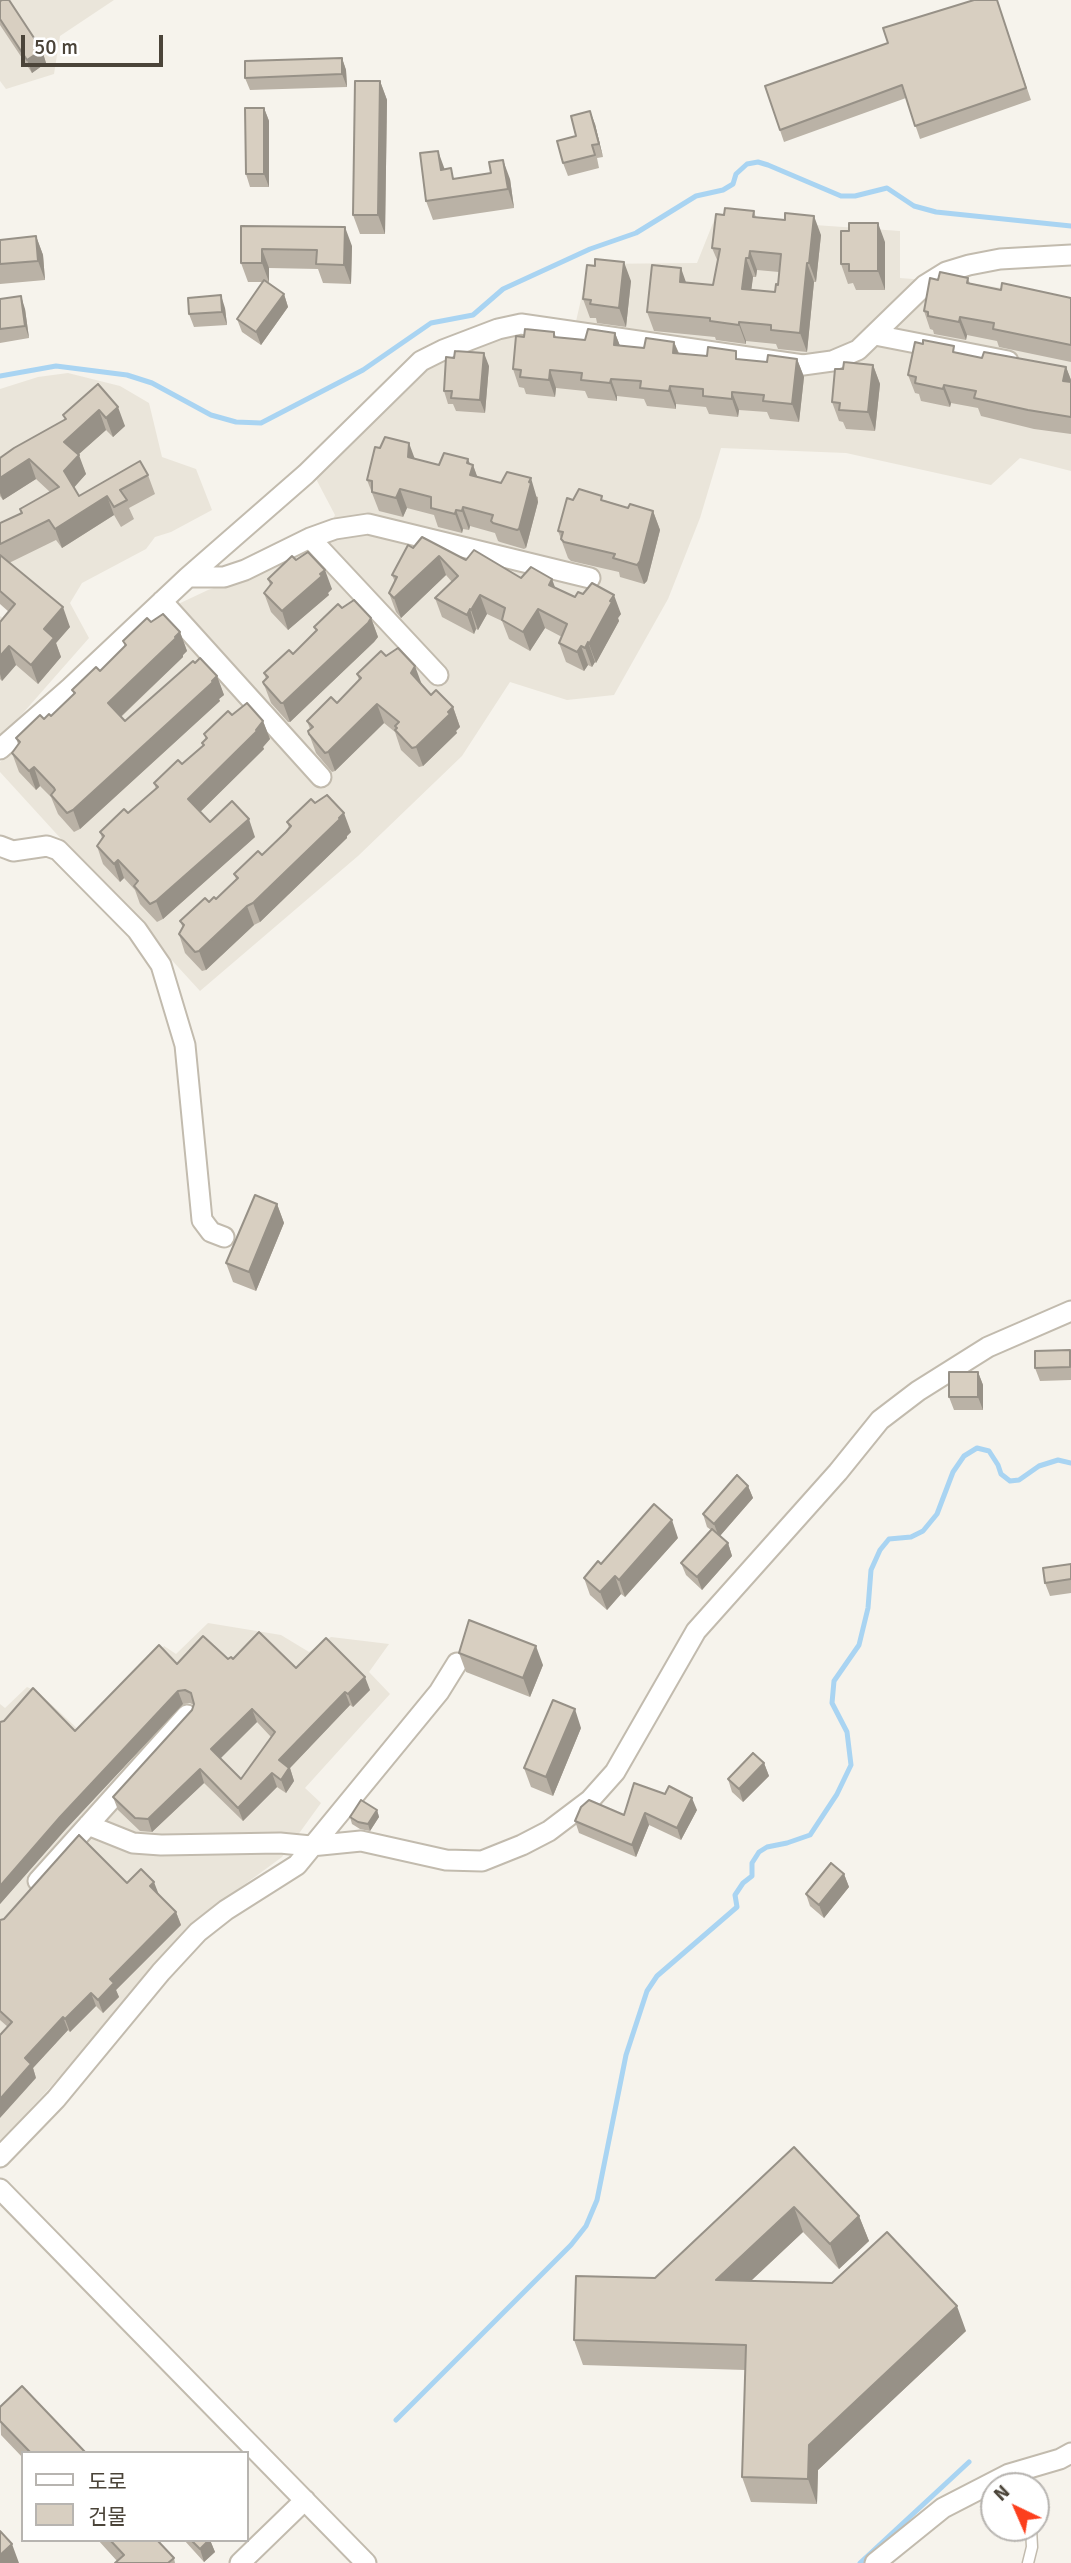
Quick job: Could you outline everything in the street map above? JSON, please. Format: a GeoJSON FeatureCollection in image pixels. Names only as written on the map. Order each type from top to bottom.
{"type":"FeatureCollection","features":[{"type":"Feature","properties":{"kind":"street"},"geometry":{"type":"LineString","coordinates":[[0,749],[70,688],[188,577],[306,474],[421,361],[499,329],[521,324],[803,365],[832,362],[858,350],[925,285],[946,272],[1000,259],[1071,255]]}},
{"type":"Feature","properties":{"kind":"street"},"geometry":{"type":"LineString","coordinates":[[875,335],[1022,363]]}},
{"type":"Feature","properties":{"kind":"street"},"geometry":{"type":"LineString","coordinates":[[188,577],[224,577],[310,538],[335,529],[369,524],[590,578]]}},
{"type":"Feature","properties":{"kind":"street"},"geometry":{"type":"LineString","coordinates":[[310,538],[438,675]]}},
{"type":"Feature","properties":{"kind":"street"},"geometry":{"type":"LineString","coordinates":[[162,601],[321,777]]}},
{"type":"Feature","properties":{"kind":"street"},"geometry":{"type":"LineString","coordinates":[[0,846],[13,851],[47,846],[58,850],[137,930],[161,965],[186,1045],[202,1220],[211,1232],[224,1237]]}},
{"type":"Feature","properties":{"kind":"street"},"geometry":{"type":"LineString","coordinates":[[88,1825],[133,1843],[280,1843],[311,1846],[361,1841],[446,1860],[482,1861],[549,1831],[590,1800],[615,1772],[696,1631],[838,1472],[880,1420],[918,1391],[988,1347],[1071,1311]]}},
{"type":"Feature","properties":{"kind":"street"},"geometry":{"type":"LineString","coordinates":[[0,2157],[56,2099],[161,1972],[198,1932],[226,1910],[297,1865],[439,1692],[457,1663]]}},
{"type":"Feature","properties":{"kind":"street"},"geometry":{"type":"LineString","coordinates":[[26,1894],[187,1715]]}},
{"type":"Feature","properties":{"kind":"street"},"geometry":{"type":"LineString","coordinates":[[0,2189],[366,2563]]}},
{"type":"Feature","properties":{"kind":"street"},"geometry":{"type":"LineString","coordinates":[[1038,2472],[1067,2458]]}},
{"type":"Feature","properties":{"kind":"street"},"geometry":{"type":"LineString","coordinates":[[875,2563],[943,2508],[980,2489]]}},
{"type":"Feature","properties":{"kind":"street"},"geometry":{"type":"LineString","coordinates":[[240,2563],[305,2500]]}},
{"type":"Feature","properties":{"kind":"lane"},"geometry":{"type":"LineString","coordinates":[[1028,2563],[1032,2542]]}},
{"type":"Feature","properties":{"kind":"shaded area"},"geometry":{"type":"Polygon","coordinates":[[[0,0],[114,0],[60,36],[54,74],[6,89],[0,81],[0,0]]]}},
{"type":"Feature","properties":{"kind":"shaded area"},"geometry":{"type":"Polygon","coordinates":[[[715,218],[900,231],[900,278],[978,284],[1071,300],[1071,471],[1020,458],[991,485],[846,453],[721,448],[700,518],[668,599],[614,695],[567,700],[510,682],[462,756],[358,856],[200,991],[0,772],[0,762],[157,614],[208,590],[251,576],[323,540],[335,515],[315,477],[434,361],[481,342],[528,334],[572,339],[589,264],[697,263],[715,218]]]}},
{"type":"Feature","properties":{"kind":"shaded area"},"geometry":{"type":"Polygon","coordinates":[[[68,373],[120,386],[149,403],[162,457],[196,469],[212,510],[171,532],[155,537],[146,549],[82,583],[70,603],[89,638],[0,737],[0,616],[15,626],[0,562],[0,389],[38,377],[68,373]]]}},
{"type":"Feature","properties":{"kind":"shaded area"},"geometry":{"type":"Polygon","coordinates":[[[208,1623],[281,1635],[309,1652],[331,1637],[389,1644],[369,1672],[390,1694],[305,1788],[321,1803],[282,1857],[218,1904],[0,2142],[0,1704],[5,1708],[27,1687],[38,1692],[81,1732],[164,1646],[176,1654],[208,1623]]]}},
{"type":"Feature","properties":{"kind":"building"},"geometry":{"type":"Polygon","coordinates":[[[2,0],[9,0],[42,50],[27,60],[0,19],[2,0]]]}},
{"type":"Feature","properties":{"kind":"building"},"geometry":{"type":"Polygon","coordinates":[[[974,0],[997,0],[1026,88],[915,126],[902,85],[780,130],[765,86],[888,43],[883,28],[974,0]]]}},
{"type":"Feature","properties":{"kind":"building"},"geometry":{"type":"Polygon","coordinates":[[[342,58],[342,74],[245,78],[245,61],[342,58]]]}},
{"type":"Feature","properties":{"kind":"building"},"geometry":{"type":"Polygon","coordinates":[[[355,81],[380,81],[378,215],[353,215],[355,81]]]}},
{"type":"Feature","properties":{"kind":"building"},"geometry":{"type":"Polygon","coordinates":[[[245,108],[264,108],[264,174],[246,174],[245,108]]]}},
{"type":"Feature","properties":{"kind":"building"},"geometry":{"type":"Polygon","coordinates":[[[590,111],[599,144],[592,145],[595,155],[563,163],[557,141],[576,136],[571,116],[590,111]]]}},
{"type":"Feature","properties":{"kind":"building"},"geometry":{"type":"Polygon","coordinates":[[[438,151],[441,170],[451,168],[453,179],[491,173],[489,162],[503,160],[508,189],[426,201],[420,153],[438,151]]]}},
{"type":"Feature","properties":{"kind":"building"},"geometry":{"type":"Polygon","coordinates":[[[725,208],[754,211],[753,217],[785,220],[785,213],[814,216],[800,333],[771,330],[771,325],[739,322],[739,325],[710,321],[710,318],[647,312],[652,265],[681,268],[680,282],[713,285],[720,249],[712,248],[716,214],[724,215],[725,208]],[[750,251],[749,258],[746,258],[742,289],[775,292],[781,254],[750,251]]]}},
{"type":"Feature","properties":{"kind":"building"},"geometry":{"type":"Polygon","coordinates":[[[849,223],[878,223],[878,271],[849,271],[849,264],[841,264],[841,231],[849,231],[849,223]]]}},
{"type":"Feature","properties":{"kind":"building"},"geometry":{"type":"Polygon","coordinates":[[[241,226],[345,227],[344,265],[316,264],[317,250],[262,249],[262,263],[241,263],[241,226]]]}},
{"type":"Feature","properties":{"kind":"building"},"geometry":{"type":"Polygon","coordinates":[[[36,236],[38,261],[0,264],[0,240],[36,236]]]}},
{"type":"Feature","properties":{"kind":"building"},"geometry":{"type":"Polygon","coordinates":[[[595,259],[624,262],[619,308],[590,304],[591,300],[583,299],[587,265],[595,266],[595,259]]]}},
{"type":"Feature","properties":{"kind":"building"},"geometry":{"type":"Polygon","coordinates":[[[940,272],[968,278],[967,283],[1001,290],[1002,283],[1071,298],[1071,345],[993,329],[994,323],[960,317],[959,322],[928,316],[928,312],[924,311],[930,278],[938,280],[940,272]]]}},
{"type":"Feature","properties":{"kind":"building"},"geometry":{"type":"Polygon","coordinates":[[[264,280],[284,294],[256,332],[237,319],[264,280]]]}},
{"type":"Feature","properties":{"kind":"building"},"geometry":{"type":"Polygon","coordinates":[[[221,295],[222,312],[189,314],[188,298],[221,295]]]}},
{"type":"Feature","properties":{"kind":"building"},"geometry":{"type":"Polygon","coordinates":[[[21,296],[25,326],[0,329],[0,299],[21,296]]]}},
{"type":"Feature","properties":{"kind":"building"},"geometry":{"type":"Polygon","coordinates":[[[525,329],[554,332],[554,337],[585,340],[588,329],[615,333],[614,345],[644,348],[646,338],[674,342],[673,353],[707,356],[708,347],[736,351],[736,359],[767,362],[768,355],[797,359],[792,404],[763,401],[764,395],[732,392],[732,399],[703,396],[703,389],[670,386],[669,391],[640,388],[641,381],[611,379],[610,383],[581,380],[582,373],[550,370],[549,380],[520,377],[521,370],[513,369],[516,336],[524,337],[525,329]]]}},
{"type":"Feature","properties":{"kind":"building"},"geometry":{"type":"Polygon","coordinates":[[[923,340],[954,346],[953,352],[982,358],[984,352],[1066,367],[1063,381],[1071,382],[1071,417],[974,398],[976,391],[944,385],[943,389],[915,383],[916,377],[908,375],[915,342],[923,344],[923,340]]]}},
{"type":"Feature","properties":{"kind":"building"},"geometry":{"type":"Polygon","coordinates":[[[455,351],[484,353],[480,400],[451,398],[452,391],[444,391],[446,357],[454,358],[455,351]]]}},
{"type":"Feature","properties":{"kind":"building"},"geometry":{"type":"Polygon","coordinates":[[[844,362],[873,365],[868,412],[839,410],[840,403],[832,402],[835,369],[843,369],[844,362]]]}},
{"type":"Feature","properties":{"kind":"building"},"geometry":{"type":"Polygon","coordinates":[[[98,384],[118,407],[106,418],[99,410],[64,442],[79,455],[64,471],[79,496],[140,461],[148,475],[120,490],[127,500],[114,507],[107,496],[55,529],[49,520],[0,544],[0,523],[22,513],[20,509],[59,487],[29,459],[0,478],[0,458],[66,419],[63,415],[98,384]]]}},
{"type":"Feature","properties":{"kind":"building"},"geometry":{"type":"Polygon","coordinates":[[[385,437],[409,443],[408,457],[439,465],[444,453],[468,459],[467,463],[473,465],[470,475],[501,483],[507,472],[531,478],[519,529],[493,523],[493,515],[463,507],[462,511],[456,510],[455,514],[431,508],[431,497],[400,489],[396,498],[372,492],[372,481],[367,480],[375,447],[380,448],[385,437]]]}},
{"type":"Feature","properties":{"kind":"building"},"geometry":{"type":"Polygon","coordinates":[[[579,489],[602,496],[601,500],[628,508],[630,504],[653,511],[637,565],[613,558],[615,554],[561,539],[563,532],[558,531],[567,498],[573,500],[579,489]]]}},
{"type":"Feature","properties":{"kind":"building"},"geometry":{"type":"Polygon","coordinates":[[[422,537],[466,560],[474,550],[521,578],[531,567],[552,579],[549,585],[575,597],[578,592],[583,594],[592,583],[614,595],[610,601],[612,602],[589,644],[588,642],[585,648],[581,646],[577,652],[559,643],[567,624],[538,609],[523,632],[502,620],[505,608],[480,595],[467,615],[435,598],[458,576],[439,556],[394,598],[389,593],[397,577],[392,575],[408,545],[413,548],[422,537]]]}},
{"type":"Feature","properties":{"kind":"building"},"geometry":{"type":"Polygon","coordinates":[[[308,552],[325,570],[320,574],[322,576],[282,611],[264,593],[272,583],[268,579],[292,556],[296,560],[308,552]]]}},
{"type":"Feature","properties":{"kind":"building"},"geometry":{"type":"Polygon","coordinates":[[[0,555],[63,607],[44,629],[54,638],[31,665],[9,646],[0,656],[0,622],[15,604],[0,591],[0,555]]]}},
{"type":"Feature","properties":{"kind":"building"},"geometry":{"type":"Polygon","coordinates":[[[354,600],[371,618],[368,623],[281,703],[264,684],[268,677],[264,673],[289,650],[293,654],[317,630],[314,627],[338,604],[342,608],[354,600]]]}},
{"type":"Feature","properties":{"kind":"building"},"geometry":{"type":"Polygon","coordinates":[[[163,614],[180,632],[108,703],[125,721],[193,661],[195,663],[200,658],[217,676],[67,813],[51,795],[54,788],[34,767],[29,771],[12,753],[20,742],[16,738],[40,715],[44,719],[49,714],[51,716],[75,693],[72,690],[96,667],[100,671],[126,645],[123,641],[147,618],[151,622],[163,614]]]}},
{"type":"Feature","properties":{"kind":"building"},"geometry":{"type":"Polygon","coordinates":[[[398,648],[415,666],[411,673],[431,695],[436,690],[453,707],[448,712],[450,714],[412,748],[395,730],[399,722],[377,704],[325,753],[309,734],[308,731],[313,727],[307,721],[331,697],[337,703],[361,678],[357,674],[381,651],[386,656],[398,648]]]}},
{"type":"Feature","properties":{"kind":"building"},"geometry":{"type":"Polygon","coordinates":[[[247,703],[263,721],[257,731],[188,799],[210,822],[232,801],[249,819],[150,904],[134,886],[138,881],[118,860],[114,864],[97,846],[104,836],[100,832],[124,809],[128,813],[158,787],[154,783],[178,760],[182,764],[204,745],[202,743],[207,738],[204,734],[228,711],[232,715],[247,703]]]}},
{"type":"Feature","properties":{"kind":"building"},"geometry":{"type":"Polygon","coordinates":[[[327,795],[344,813],[340,819],[253,903],[195,952],[179,934],[184,925],[180,921],[205,898],[209,902],[214,897],[216,899],[238,878],[234,874],[258,851],[262,855],[286,832],[291,826],[287,822],[311,799],[315,803],[327,795]]]}},
{"type":"Feature","properties":{"kind":"building"},"geometry":{"type":"Polygon","coordinates":[[[255,1195],[277,1204],[249,1272],[226,1263],[255,1195]]]}},
{"type":"Feature","properties":{"kind":"building"},"geometry":{"type":"Polygon","coordinates":[[[1070,1350],[1070,1367],[1035,1368],[1035,1351],[1070,1350]]]}},
{"type":"Feature","properties":{"kind":"building"},"geometry":{"type":"Polygon","coordinates":[[[949,1372],[978,1372],[978,1397],[949,1397],[949,1372]]]}},
{"type":"Feature","properties":{"kind":"building"},"geometry":{"type":"Polygon","coordinates":[[[737,1475],[748,1486],[714,1524],[703,1514],[737,1475]]]}},
{"type":"Feature","properties":{"kind":"building"},"geometry":{"type":"Polygon","coordinates":[[[654,1504],[672,1520],[619,1580],[615,1576],[600,1592],[584,1578],[598,1561],[601,1564],[654,1504]]]}},
{"type":"Feature","properties":{"kind":"building"},"geometry":{"type":"Polygon","coordinates":[[[712,1529],[728,1543],[697,1577],[681,1563],[712,1529]]]}},
{"type":"Feature","properties":{"kind":"building"},"geometry":{"type":"Polygon","coordinates":[[[1071,1564],[1071,1579],[1045,1583],[1043,1568],[1071,1564]]]}},
{"type":"Feature","properties":{"kind":"building"},"geometry":{"type":"Polygon","coordinates":[[[469,1620],[536,1646],[523,1678],[459,1653],[469,1620]]]}},
{"type":"Feature","properties":{"kind":"building"},"geometry":{"type":"Polygon","coordinates":[[[259,1632],[296,1668],[326,1638],[365,1677],[348,1694],[345,1692],[279,1760],[289,1768],[281,1780],[272,1773],[238,1808],[200,1769],[148,1819],[135,1818],[113,1797],[192,1710],[194,1704],[191,1693],[178,1691],[60,1817],[0,1886],[0,1722],[4,1721],[33,1688],[75,1731],[159,1645],[177,1664],[203,1636],[228,1659],[233,1659],[259,1632]],[[252,1709],[211,1749],[241,1779],[275,1732],[252,1709]]]}},
{"type":"Feature","properties":{"kind":"building"},"geometry":{"type":"Polygon","coordinates":[[[553,1700],[575,1709],[546,1777],[524,1768],[553,1700]]]}},
{"type":"Feature","properties":{"kind":"building"},"geometry":{"type":"Polygon","coordinates":[[[753,1753],[764,1763],[739,1789],[728,1779],[753,1753]]]}},
{"type":"Feature","properties":{"kind":"building"},"geometry":{"type":"Polygon","coordinates":[[[634,1783],[665,1794],[669,1786],[692,1798],[677,1828],[645,1813],[632,1845],[575,1821],[581,1807],[589,1800],[624,1815],[634,1783]]]}},
{"type":"Feature","properties":{"kind":"building"},"geometry":{"type":"Polygon","coordinates":[[[361,1800],[377,1810],[368,1824],[350,1817],[361,1800]]]}},
{"type":"Feature","properties":{"kind":"building"},"geometry":{"type":"Polygon","coordinates":[[[79,1835],[127,1883],[141,1869],[154,1882],[150,1886],[176,1912],[110,1979],[114,1983],[98,2000],[91,1993],[65,2019],[63,2017],[25,2058],[31,2064],[0,2099],[0,2035],[12,2022],[0,2011],[0,1920],[4,1919],[79,1835]]]}},
{"type":"Feature","properties":{"kind":"building"},"geometry":{"type":"Polygon","coordinates":[[[831,1863],[844,1874],[819,1905],[806,1894],[831,1863]]]}},
{"type":"Feature","properties":{"kind":"building"},"geometry":{"type":"Polygon","coordinates":[[[794,2147],[859,2216],[830,2244],[794,2207],[716,2280],[832,2283],[887,2232],[957,2306],[809,2445],[808,2479],[742,2477],[746,2345],[574,2340],[576,2276],[655,2278],[794,2147]]]}},
{"type":"Feature","properties":{"kind":"building"},"geometry":{"type":"Polygon","coordinates":[[[22,2386],[84,2451],[29,2451],[0,2421],[0,2407],[22,2386]]]}},
{"type":"Feature","properties":{"kind":"building"},"geometry":{"type":"Polygon","coordinates":[[[0,2531],[12,2544],[0,2555],[0,2531]]]}},
{"type":"Feature","properties":{"kind":"building"},"geometry":{"type":"Polygon","coordinates":[[[112,2542],[159,2542],[174,2558],[168,2563],[115,2563],[124,2555],[112,2542]]]}},
{"type":"Feature","properties":{"kind":"building"},"geometry":{"type":"Polygon","coordinates":[[[193,2542],[207,2542],[200,2549],[193,2542]]]}},
{"type":"Feature","properties":{"kind":"waterway"},"geometry":{"type":"LineString","coordinates":[[0,376],[56,366],[127,375],[152,383],[211,415],[236,422],[261,423],[363,370],[431,323],[473,315],[503,289],[590,249],[636,233],[696,196],[723,190],[733,184],[736,174],[747,164],[758,162],[841,196],[855,196],[887,188],[914,206],[936,212],[1071,226]]}},
{"type":"Feature","properties":{"kind":"waterway"},"geometry":{"type":"LineString","coordinates":[[396,2420],[571,2245],[586,2226],[597,2200],[626,2055],[647,1991],[657,1976],[737,1907],[735,1895],[752,1876],[752,1863],[759,1852],[767,1847],[810,1835],[837,1794],[851,1765],[847,1732],[832,1703],[834,1681],[859,1645],[868,1608],[871,1570],[880,1550],[889,1539],[911,1537],[923,1531],[937,1514],[953,1472],[964,1456],[977,1448],[989,1451],[1001,1474],[1010,1481],[1019,1480],[1039,1466],[1058,1460],[1071,1463]]}},
{"type":"Feature","properties":{"kind":"waterway"},"geometry":{"type":"LineString","coordinates":[[860,2563],[969,2462]]}}]}
